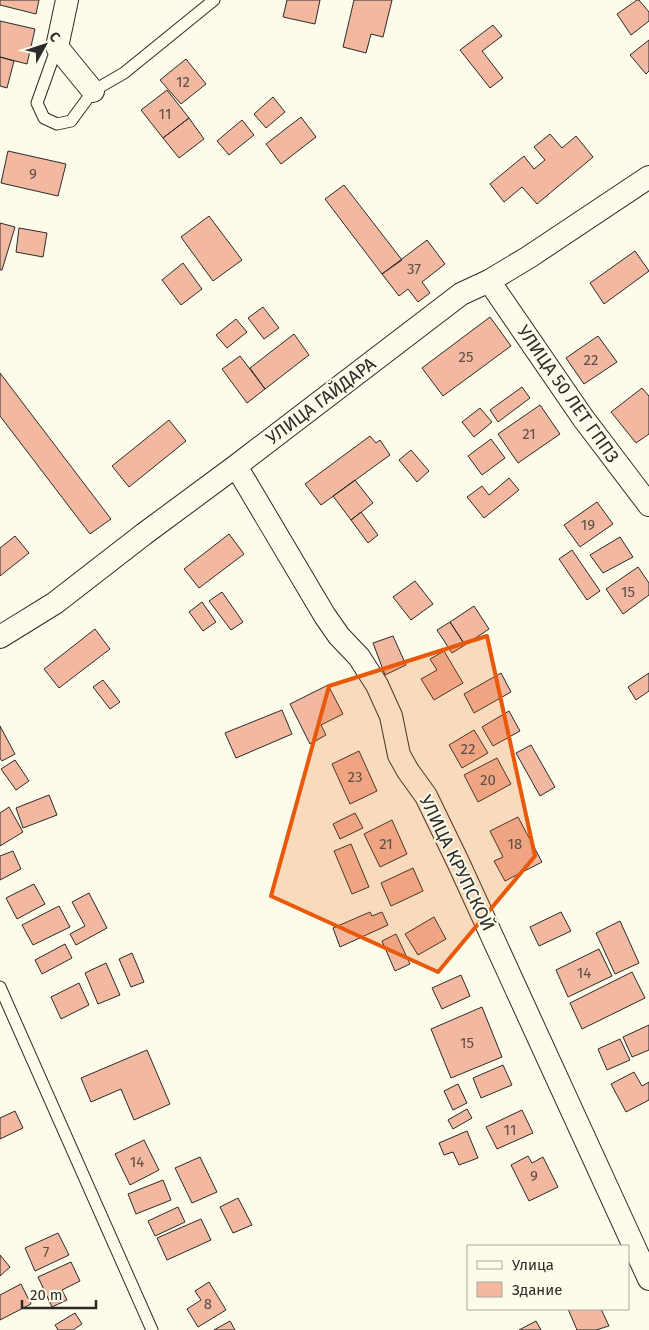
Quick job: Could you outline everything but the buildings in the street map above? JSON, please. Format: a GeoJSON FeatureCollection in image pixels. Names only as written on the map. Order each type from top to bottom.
{"type":"FeatureCollection","features":[{"type":"Feature","properties":{"kind":"street"},"geometry":{"type":"LineString","coordinates":[[67,0],[57,47],[93,92]]}},
{"type":"Feature","properties":{"kind":"street","name":"УЛИЦА ГАЙДАРА"},"geometry":{"type":"LineString","coordinates":[[0,637],[55,603],[461,294],[489,281],[529,257],[649,177]]}},
{"type":"Feature","properties":{"kind":"street","name":"УЛИЦА 50 ЛЕТ ГППЗ"},"geometry":{"type":"LineString","coordinates":[[489,281],[583,418],[649,505]]}},
{"type":"Feature","properties":{"kind":"street","name":"УЛИЦА КРУПСКОЙ"},"geometry":{"type":"LineString","coordinates":[[236,466],[325,616],[339,636],[359,657],[377,685],[391,716],[399,755],[426,796],[458,862],[649,1279]]}},
{"type":"Feature","properties":{"kind":"lane"},"geometry":{"type":"LineString","coordinates":[[57,47],[37,103],[44,118],[57,124],[71,120],[93,92],[124,74],[214,0]]}},
{"type":"Feature","properties":{"kind":"lane"},"geometry":{"type":"LineString","coordinates":[[0,987],[152,1330]]}},
{"type":"Feature","properties":{"kind":"highlighted area"},"geometry":{"type":"Polygon","coordinates":[[[487,636],[535,856],[438,972],[271,896],[329,686],[487,636]]]}}]}
